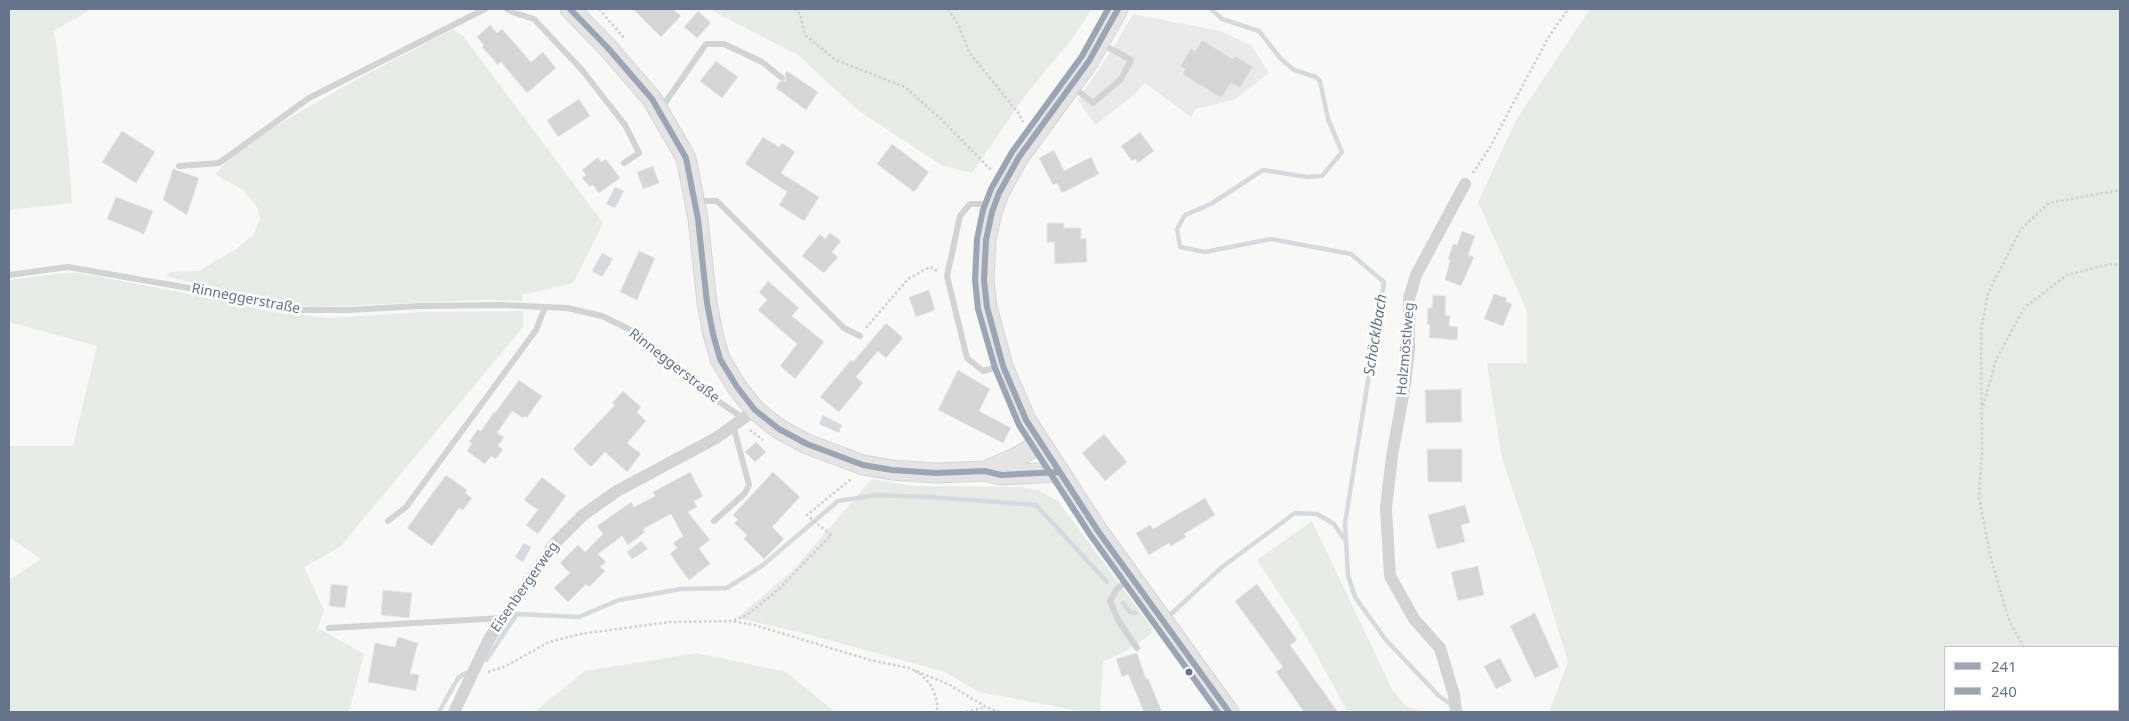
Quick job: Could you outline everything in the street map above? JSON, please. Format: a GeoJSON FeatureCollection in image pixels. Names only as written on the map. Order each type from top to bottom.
{"type":"FeatureCollection","features":[{"type":"Feature","properties":{"kind":"main road","name":"Rinneggerstraße"},"geometry":{"type":"LineString","coordinates":[[570,9],[608,48],[652,99],[686,158],[698,219],[706,303],[712,334],[720,359],[737,387],[742,419],[779,429],[807,444],[863,465],[892,470],[936,473],[985,471],[1001,475],[1059,472]]}},
{"type":"Feature","properties":{"kind":"main road"},"geometry":{"type":"LineString","coordinates":[[1118,9],[1100,43],[1032,138],[1005,181],[992,212],[986,240],[984,280],[987,307],[1003,366],[1026,420],[1131,578],[1229,712]]}},
{"type":"Feature","properties":{"kind":"main road","name":"Rinneggerstraße"},"geometry":{"type":"LineString","coordinates":[[985,471],[1019,456],[1040,443]]}},
{"type":"Feature","properties":{"kind":"street","name":"Holzmöstlweg"},"geometry":{"type":"LineString","coordinates":[[1456,712],[1454,695],[1440,648],[1414,619],[1390,576],[1386,508],[1392,456],[1405,384],[1410,299],[1416,275],[1465,184]]}},
{"type":"Feature","properties":{"kind":"street","name":"Eisenbergerweg"},"geometry":{"type":"LineString","coordinates":[[454,712],[502,618],[555,543],[583,515],[617,490],[716,438],[742,419]]}},
{"type":"Feature","properties":{"kind":"lane"},"geometry":{"type":"LineString","coordinates":[[179,166],[219,163],[309,98],[485,9]]}},
{"type":"Feature","properties":{"kind":"lane"},"geometry":{"type":"LineString","coordinates":[[507,9],[534,19],[588,76],[625,126],[639,153],[624,163]]}},
{"type":"Feature","properties":{"kind":"lane"},"geometry":{"type":"LineString","coordinates":[[1071,86],[1093,103],[1121,79],[1131,60],[1100,43]]}},
{"type":"Feature","properties":{"kind":"lane"},"geometry":{"type":"LineString","coordinates":[[659,111],[706,44],[724,44],[762,62],[782,78]]}},
{"type":"Feature","properties":{"kind":"lane"},"geometry":{"type":"LineString","coordinates":[[695,200],[717,201],[844,328],[860,336]]}},
{"type":"Feature","properties":{"kind":"lane"},"geometry":{"type":"LineString","coordinates":[[992,212],[980,204],[970,204],[960,216],[947,276],[967,358],[984,371],[1003,366]]}},
{"type":"Feature","properties":{"kind":"lane","name":"Rinneggerstraße"},"geometry":{"type":"LineString","coordinates":[[9,274],[68,267],[229,295],[270,306],[303,310],[502,305],[567,308],[602,316],[635,332],[712,397],[742,419]]}},
{"type":"Feature","properties":{"kind":"lane"},"geometry":{"type":"LineString","coordinates":[[388,521],[406,507],[536,330],[545,307]]}},
{"type":"Feature","properties":{"kind":"lane"},"geometry":{"type":"LineString","coordinates":[[714,521],[745,493],[749,485],[742,419]]}},
{"type":"Feature","properties":{"kind":"lane"},"geometry":{"type":"LineString","coordinates":[[1131,578],[1117,589],[1110,601],[1118,620],[1137,648]]}},
{"type":"Feature","properties":{"kind":"lane"},"geometry":{"type":"LineString","coordinates":[[329,628],[502,618]]}},
{"type":"Feature","properties":{"kind":"path"},"geometry":{"type":"LineString","coordinates":[[794,9],[800,14],[805,35],[836,60],[905,87],[940,118],[984,165],[1005,181]]}},
{"type":"Feature","properties":{"kind":"path"},"geometry":{"type":"LineString","coordinates":[[948,9],[959,26],[969,52],[1019,114],[1032,138]]}},
{"type":"Feature","properties":{"kind":"path"},"geometry":{"type":"LineString","coordinates":[[1465,184],[1490,148],[1548,38],[1568,9]]}},
{"type":"Feature","properties":{"kind":"path"},"geometry":{"type":"LineString","coordinates":[[2023,646],[2009,621],[1992,565],[1979,497],[1982,452],[1981,330],[1988,293],[2021,229],[2049,203],[2120,190]]}},
{"type":"Feature","properties":{"kind":"path"},"geometry":{"type":"LineString","coordinates":[[1982,410],[1996,360],[2024,308],[2067,275],[2110,264],[2120,265]]}},
{"type":"Feature","properties":{"kind":"path"},"geometry":{"type":"LineString","coordinates":[[860,336],[908,279],[930,267],[947,276]]}},
{"type":"Feature","properties":{"kind":"path"},"geometry":{"type":"LineString","coordinates":[[742,419],[770,444]]}},
{"type":"Feature","properties":{"kind":"path"},"geometry":{"type":"LineString","coordinates":[[732,621],[747,615],[780,588],[806,564],[831,535],[807,515],[854,476],[863,465]]}},
{"type":"Feature","properties":{"kind":"path"},"geometry":{"type":"LineString","coordinates":[[474,670],[489,672],[504,667],[548,642],[580,634],[670,622],[732,621],[754,625],[870,660],[909,668],[948,684],[986,707],[1000,712]]}},
{"type":"Feature","properties":{"kind":"path"},"geometry":{"type":"LineString","coordinates":[[909,668],[923,676],[932,687],[937,701],[936,712]]}},
{"type":"Feature","properties":{"kind":"path"},"geometry":{"type":"LineString","coordinates":[[966,712],[986,707]]}},
{"type":"Feature","properties":{"kind":"shaded area"},"geometry":{"type":"Polygon","coordinates":[[[9,9],[88,9],[87,12],[53,31],[56,41],[69,158],[72,203],[9,210],[9,9]]]}},
{"type":"Feature","properties":{"kind":"shaded area"},"geometry":{"type":"Polygon","coordinates":[[[709,9],[1092,9],[1072,39],[1027,93],[972,173],[941,165],[859,111],[798,55],[709,9]]]}},
{"type":"Feature","properties":{"kind":"shaded area"},"geometry":{"type":"Polygon","coordinates":[[[1590,9],[2120,9],[2120,712],[1549,712],[1568,662],[1537,561],[1502,459],[1487,363],[1527,363],[1527,311],[1478,202],[1516,120],[1590,9]]]}},
{"type":"Feature","properties":{"kind":"shaded area"},"geometry":{"type":"Polygon","coordinates":[[[1133,14],[1220,31],[1252,46],[1269,73],[1236,99],[1196,109],[1191,117],[1145,83],[1134,95],[1095,125],[1078,100],[1115,45],[1133,14]]]}},
{"type":"Feature","properties":{"kind":"shaded area"},"geometry":{"type":"Polygon","coordinates":[[[453,29],[463,36],[603,223],[573,283],[522,295],[522,301],[482,300],[312,307],[227,292],[166,276],[171,272],[199,271],[236,249],[253,235],[260,219],[257,207],[243,190],[215,174],[230,158],[276,126],[341,88],[453,29]]]}},
{"type":"Feature","properties":{"kind":"shaded area"},"geometry":{"type":"Polygon","coordinates":[[[615,187],[624,191],[615,208],[606,204],[615,187]]]}},
{"type":"Feature","properties":{"kind":"shaded area"},"geometry":{"type":"Polygon","coordinates":[[[602,253],[613,259],[602,277],[592,271],[602,253]]]}},
{"type":"Feature","properties":{"kind":"shaded area"},"geometry":{"type":"Polygon","coordinates":[[[63,273],[79,273],[273,312],[329,318],[422,312],[523,311],[523,327],[340,547],[304,567],[324,610],[318,628],[364,654],[349,712],[9,712],[9,580],[41,559],[9,537],[9,446],[73,446],[97,346],[9,322],[9,280],[63,273]]]}},
{"type":"Feature","properties":{"kind":"shaded area"},"geometry":{"type":"Polygon","coordinates":[[[823,415],[842,425],[839,433],[819,424],[823,415]]]}},
{"type":"Feature","properties":{"kind":"shaded area"},"geometry":{"type":"Polygon","coordinates":[[[872,479],[915,486],[1022,487],[1038,490],[1058,501],[1153,629],[1151,634],[1128,650],[1103,662],[1100,712],[1085,712],[979,692],[945,672],[803,633],[737,618],[792,571],[872,479]]]}},
{"type":"Feature","properties":{"kind":"shaded area"},"geometry":{"type":"Polygon","coordinates":[[[1312,521],[1393,691],[1406,706],[1425,712],[1348,712],[1298,622],[1257,560],[1312,521]]]}},
{"type":"Feature","properties":{"kind":"shaded area"},"geometry":{"type":"Polygon","coordinates":[[[641,541],[648,549],[632,559],[627,552],[641,541]]]}},
{"type":"Feature","properties":{"kind":"shaded area"},"geometry":{"type":"Polygon","coordinates":[[[524,543],[531,547],[523,562],[515,557],[524,543]]]}},
{"type":"Feature","properties":{"kind":"shaded area"},"geometry":{"type":"Polygon","coordinates":[[[697,653],[786,672],[835,712],[534,712],[585,671],[697,653]]]}},
{"type":"Feature","properties":{"kind":"building"},"geometry":{"type":"Polygon","coordinates":[[[633,9],[673,9],[681,16],[661,37],[633,9]]]}},
{"type":"Feature","properties":{"kind":"building"},"geometry":{"type":"Polygon","coordinates":[[[698,11],[711,23],[697,38],[684,27],[698,11]]]}},
{"type":"Feature","properties":{"kind":"building"},"geometry":{"type":"Polygon","coordinates":[[[490,25],[497,33],[502,29],[531,62],[543,52],[556,68],[527,93],[501,62],[498,65],[482,47],[484,45],[477,37],[490,25]]]}},
{"type":"Feature","properties":{"kind":"building"},"geometry":{"type":"Polygon","coordinates":[[[1202,40],[1233,59],[1235,56],[1253,67],[1240,88],[1231,83],[1221,98],[1182,74],[1185,69],[1180,66],[1191,48],[1195,51],[1202,40]]]}},
{"type":"Feature","properties":{"kind":"building"},"geometry":{"type":"Polygon","coordinates":[[[716,61],[738,77],[722,98],[700,81],[716,61]]]}},
{"type":"Feature","properties":{"kind":"building"},"geometry":{"type":"Polygon","coordinates":[[[787,71],[818,92],[806,110],[776,88],[779,82],[786,81],[785,74],[787,71]]]}},
{"type":"Feature","properties":{"kind":"building"},"geometry":{"type":"Polygon","coordinates":[[[579,99],[590,116],[558,137],[547,120],[579,99]]]}},
{"type":"Feature","properties":{"kind":"building"},"geometry":{"type":"Polygon","coordinates":[[[122,131],[155,152],[136,183],[102,162],[122,131]]]}},
{"type":"Feature","properties":{"kind":"building"},"geometry":{"type":"Polygon","coordinates":[[[1140,132],[1154,151],[1138,163],[1135,159],[1132,161],[1121,146],[1140,132]]]}},
{"type":"Feature","properties":{"kind":"building"},"geometry":{"type":"Polygon","coordinates":[[[763,137],[779,147],[782,143],[795,152],[781,173],[819,197],[804,221],[779,205],[787,192],[745,164],[763,137]]]}},
{"type":"Feature","properties":{"kind":"building"},"geometry":{"type":"Polygon","coordinates":[[[892,144],[929,172],[914,192],[877,164],[892,144]]]}},
{"type":"Feature","properties":{"kind":"building"},"geometry":{"type":"Polygon","coordinates":[[[1054,150],[1064,171],[1091,157],[1099,174],[1062,193],[1057,183],[1053,185],[1039,158],[1054,150]]]}},
{"type":"Feature","properties":{"kind":"building"},"geometry":{"type":"Polygon","coordinates":[[[598,157],[601,162],[606,159],[620,178],[599,193],[593,185],[590,187],[582,178],[586,175],[582,170],[598,157]]]}},
{"type":"Feature","properties":{"kind":"building"},"geometry":{"type":"Polygon","coordinates":[[[653,166],[659,183],[643,189],[637,172],[653,166]]]}},
{"type":"Feature","properties":{"kind":"building"},"geometry":{"type":"Polygon","coordinates":[[[173,169],[199,178],[187,215],[163,200],[173,169]]]}},
{"type":"Feature","properties":{"kind":"building"},"geometry":{"type":"Polygon","coordinates":[[[116,197],[153,211],[144,234],[107,219],[116,197]]]}},
{"type":"Feature","properties":{"kind":"building"},"geometry":{"type":"Polygon","coordinates":[[[1047,223],[1064,223],[1064,228],[1081,228],[1081,239],[1086,238],[1087,262],[1055,264],[1054,242],[1047,243],[1047,223]]]}},
{"type":"Feature","properties":{"kind":"building"},"geometry":{"type":"Polygon","coordinates":[[[1462,231],[1475,236],[1468,255],[1474,257],[1461,286],[1445,280],[1450,260],[1448,259],[1453,244],[1457,245],[1462,231]]]}},
{"type":"Feature","properties":{"kind":"building"},"geometry":{"type":"Polygon","coordinates":[[[830,233],[841,241],[832,252],[838,257],[824,273],[802,256],[820,234],[825,239],[830,233]]]}},
{"type":"Feature","properties":{"kind":"building"},"geometry":{"type":"Polygon","coordinates":[[[639,251],[655,258],[637,300],[620,292],[639,251]]]}},
{"type":"Feature","properties":{"kind":"building"},"geometry":{"type":"Polygon","coordinates":[[[768,281],[799,308],[792,316],[824,342],[795,379],[780,366],[797,344],[758,310],[767,300],[759,292],[768,281]]]}},
{"type":"Feature","properties":{"kind":"building"},"geometry":{"type":"Polygon","coordinates":[[[929,290],[935,310],[916,317],[909,297],[929,290]]]}},
{"type":"Feature","properties":{"kind":"building"},"geometry":{"type":"Polygon","coordinates":[[[1494,294],[1507,298],[1506,302],[1512,304],[1503,326],[1484,319],[1494,294]]]}},
{"type":"Feature","properties":{"kind":"building"},"geometry":{"type":"Polygon","coordinates":[[[1433,295],[1446,296],[1445,315],[1450,316],[1449,326],[1458,327],[1457,340],[1429,338],[1430,325],[1427,324],[1428,308],[1432,308],[1433,295]]]}},
{"type":"Feature","properties":{"kind":"building"},"geometry":{"type":"Polygon","coordinates":[[[886,323],[903,338],[886,358],[878,351],[856,377],[863,383],[839,412],[820,397],[886,323]]]}},
{"type":"Feature","properties":{"kind":"building"},"geometry":{"type":"Polygon","coordinates":[[[958,370],[990,389],[979,411],[1011,428],[1003,443],[938,410],[958,370]]]}},
{"type":"Feature","properties":{"kind":"building"},"geometry":{"type":"Polygon","coordinates":[[[519,380],[542,396],[527,418],[525,416],[523,418],[512,411],[497,433],[504,437],[498,446],[503,449],[496,459],[491,456],[485,464],[467,451],[472,443],[469,442],[478,429],[481,431],[519,380]]]}},
{"type":"Feature","properties":{"kind":"building"},"geometry":{"type":"Polygon","coordinates":[[[1461,389],[1462,422],[1426,423],[1425,390],[1461,389]]]}},
{"type":"Feature","properties":{"kind":"building"},"geometry":{"type":"Polygon","coordinates":[[[623,391],[641,407],[637,412],[646,421],[627,443],[641,454],[627,472],[605,452],[591,467],[573,449],[615,405],[612,403],[623,391]]]}},
{"type":"Feature","properties":{"kind":"building"},"geometry":{"type":"Polygon","coordinates":[[[1104,434],[1127,462],[1105,481],[1082,453],[1104,434]]]}},
{"type":"Feature","properties":{"kind":"building"},"geometry":{"type":"Polygon","coordinates":[[[756,442],[766,452],[755,462],[745,452],[756,442]]]}},
{"type":"Feature","properties":{"kind":"building"},"geometry":{"type":"Polygon","coordinates":[[[1427,449],[1462,449],[1462,482],[1428,482],[1427,449]]]}},
{"type":"Feature","properties":{"kind":"building"},"geometry":{"type":"Polygon","coordinates":[[[690,472],[703,496],[694,501],[697,507],[688,512],[710,540],[699,548],[710,564],[689,580],[670,554],[677,548],[673,543],[683,536],[671,514],[643,529],[645,532],[628,545],[622,536],[598,554],[606,562],[600,567],[605,571],[589,587],[586,584],[568,602],[554,588],[570,573],[560,563],[578,545],[585,552],[603,534],[597,526],[631,502],[634,507],[655,496],[653,492],[690,472]]]}},
{"type":"Feature","properties":{"kind":"building"},"geometry":{"type":"Polygon","coordinates":[[[773,472],[800,497],[772,527],[784,539],[764,559],[744,539],[747,535],[734,523],[738,520],[733,515],[773,472]]]}},
{"type":"Feature","properties":{"kind":"building"},"geometry":{"type":"Polygon","coordinates":[[[446,475],[467,490],[465,493],[472,498],[463,510],[459,508],[432,546],[407,528],[446,475]]]}},
{"type":"Feature","properties":{"kind":"building"},"geometry":{"type":"Polygon","coordinates":[[[542,477],[566,496],[538,534],[526,525],[538,510],[524,500],[542,477]]]}},
{"type":"Feature","properties":{"kind":"building"},"geometry":{"type":"Polygon","coordinates":[[[1205,498],[1215,515],[1184,534],[1186,537],[1171,546],[1169,543],[1149,555],[1136,533],[1150,525],[1153,529],[1205,498]]]}},
{"type":"Feature","properties":{"kind":"building"},"geometry":{"type":"Polygon","coordinates":[[[1465,505],[1470,523],[1461,525],[1465,542],[1437,549],[1428,515],[1465,505]]]}},
{"type":"Feature","properties":{"kind":"building"},"geometry":{"type":"Polygon","coordinates":[[[1478,566],[1484,595],[1458,601],[1451,572],[1478,566]]]}},
{"type":"Feature","properties":{"kind":"building"},"geometry":{"type":"Polygon","coordinates":[[[331,584],[348,586],[345,608],[329,606],[331,584]]]}},
{"type":"Feature","properties":{"kind":"building"},"geometry":{"type":"Polygon","coordinates":[[[1257,584],[1297,640],[1290,645],[1338,712],[1304,712],[1276,672],[1283,667],[1235,601],[1257,584]]]}},
{"type":"Feature","properties":{"kind":"building"},"geometry":{"type":"Polygon","coordinates":[[[383,590],[412,593],[409,618],[381,615],[383,590]]]}},
{"type":"Feature","properties":{"kind":"building"},"geometry":{"type":"Polygon","coordinates":[[[1535,613],[1559,667],[1535,678],[1510,626],[1535,613]]]}},
{"type":"Feature","properties":{"kind":"building"},"geometry":{"type":"Polygon","coordinates":[[[398,637],[418,643],[410,673],[419,675],[416,691],[368,682],[375,643],[395,647],[398,637]]]}},
{"type":"Feature","properties":{"kind":"building"},"geometry":{"type":"Polygon","coordinates":[[[1137,653],[1146,679],[1148,678],[1162,712],[1144,712],[1128,674],[1122,677],[1116,659],[1137,653]]]}},
{"type":"Feature","properties":{"kind":"building"},"geometry":{"type":"Polygon","coordinates":[[[1500,658],[1512,681],[1496,689],[1484,666],[1500,658]]]}},
{"type":"Feature","properties":{"kind":"waterway","name":"Schöcklbach"},"geometry":{"type":"LineString","coordinates":[[1211,9],[1222,19],[1259,31],[1281,59],[1294,70],[1316,77],[1320,81],[1328,119],[1342,152],[1322,176],[1307,177],[1263,170],[1211,204],[1185,215],[1177,229],[1180,247],[1205,252],[1271,239],[1351,254],[1384,282],[1345,523],[1348,575],[1355,597],[1386,640],[1439,696],[1452,705]]}},
{"type":"Feature","properties":{"kind":"waterway"},"geometry":{"type":"LineString","coordinates":[[486,660],[517,614],[579,617],[619,600],[681,589],[727,588],[763,565],[838,501],[876,495],[1036,505],[1107,582]]}},
{"type":"Feature","properties":{"kind":"waterway"},"geometry":{"type":"LineString","coordinates":[[1171,614],[1222,567],[1295,513],[1317,514],[1334,524],[1345,540]]}},
{"type":"Feature","properties":{"kind":"waterway"},"geometry":{"type":"LineString","coordinates":[[1123,603],[1130,612],[1136,613]]}},
{"type":"Feature","properties":{"kind":"waterway"},"geometry":{"type":"LineString","coordinates":[[439,712],[458,678],[466,673]]}},
{"type":"Feature","properties":{"kind":"transit line","name":"241"},"geometry":{"type":"LineString","coordinates":[[570,9],[608,48],[652,99],[686,158],[698,219],[707,303],[713,334],[720,359],[737,387],[755,410],[779,429],[807,444],[863,465],[892,470],[936,473],[985,471],[1001,475],[1059,472]]}},
{"type":"Feature","properties":{"kind":"transit line","name":"240"},"geometry":{"type":"LineString","coordinates":[[1108,9],[1082,56],[1012,152],[991,189],[983,210],[977,239],[975,280],[978,309],[995,368],[1019,425],[1091,536],[1218,712]]}},
{"type":"Feature","properties":{"kind":"transit line","name":"241"},"geometry":{"type":"LineString","coordinates":[[1118,9],[1089,61],[1019,157],[999,193],[992,212],[986,240],[984,280],[987,307],[1003,366],[1026,420],[1098,531],[1229,712]]}}]}
